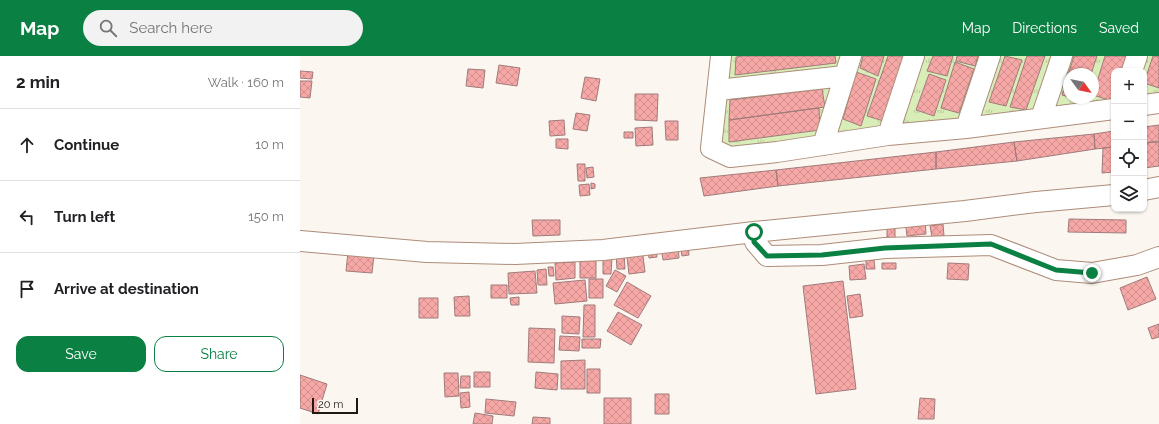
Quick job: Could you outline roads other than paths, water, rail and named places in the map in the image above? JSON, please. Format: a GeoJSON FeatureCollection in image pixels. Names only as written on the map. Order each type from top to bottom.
{"type":"FeatureCollection","features":[{"type":"Feature","properties":{"kind":"street"},"geometry":{"type":"LineString","coordinates":[[721,56],[711,148],[730,157],[778,152],[888,135],[966,128],[1111,109]]}},
{"type":"Feature","properties":{"kind":"street"},"geometry":{"type":"LineString","coordinates":[[823,145],[851,56]]}},
{"type":"Feature","properties":{"kind":"street"},"geometry":{"type":"LineString","coordinates":[[888,135],[914,56]]}},
{"type":"Feature","properties":{"kind":"street"},"geometry":{"type":"LineString","coordinates":[[966,128],[990,56]]}},
{"type":"Feature","properties":{"kind":"street"},"geometry":{"type":"LineString","coordinates":[[1041,118],[1062,56]]}},
{"type":"Feature","properties":{"kind":"street"},"geometry":{"type":"LineString","coordinates":[[1133,68],[1137,56]]}},
{"type":"Feature","properties":{"kind":"street"},"geometry":{"type":"LineString","coordinates":[[718,90],[844,76]]}},
{"type":"Feature","properties":{"kind":"street"},"geometry":{"type":"LineString","coordinates":[[1147,105],[1159,103]]}},
{"type":"Feature","properties":{"kind":"street"},"geometry":{"type":"LineString","coordinates":[[1147,189],[1159,187]]}},
{"type":"Feature","properties":{"kind":"street"},"geometry":{"type":"LineString","coordinates":[[300,241],[427,252],[515,254],[603,250],[754,232],[1111,195]]}},
{"type":"Feature","properties":{"kind":"street"},"geometry":{"type":"LineString","coordinates":[[754,232],[754,242],[767,256],[822,255],[885,248],[991,244],[1056,270],[1092,273],[1137,265],[1159,257]]}}]}
